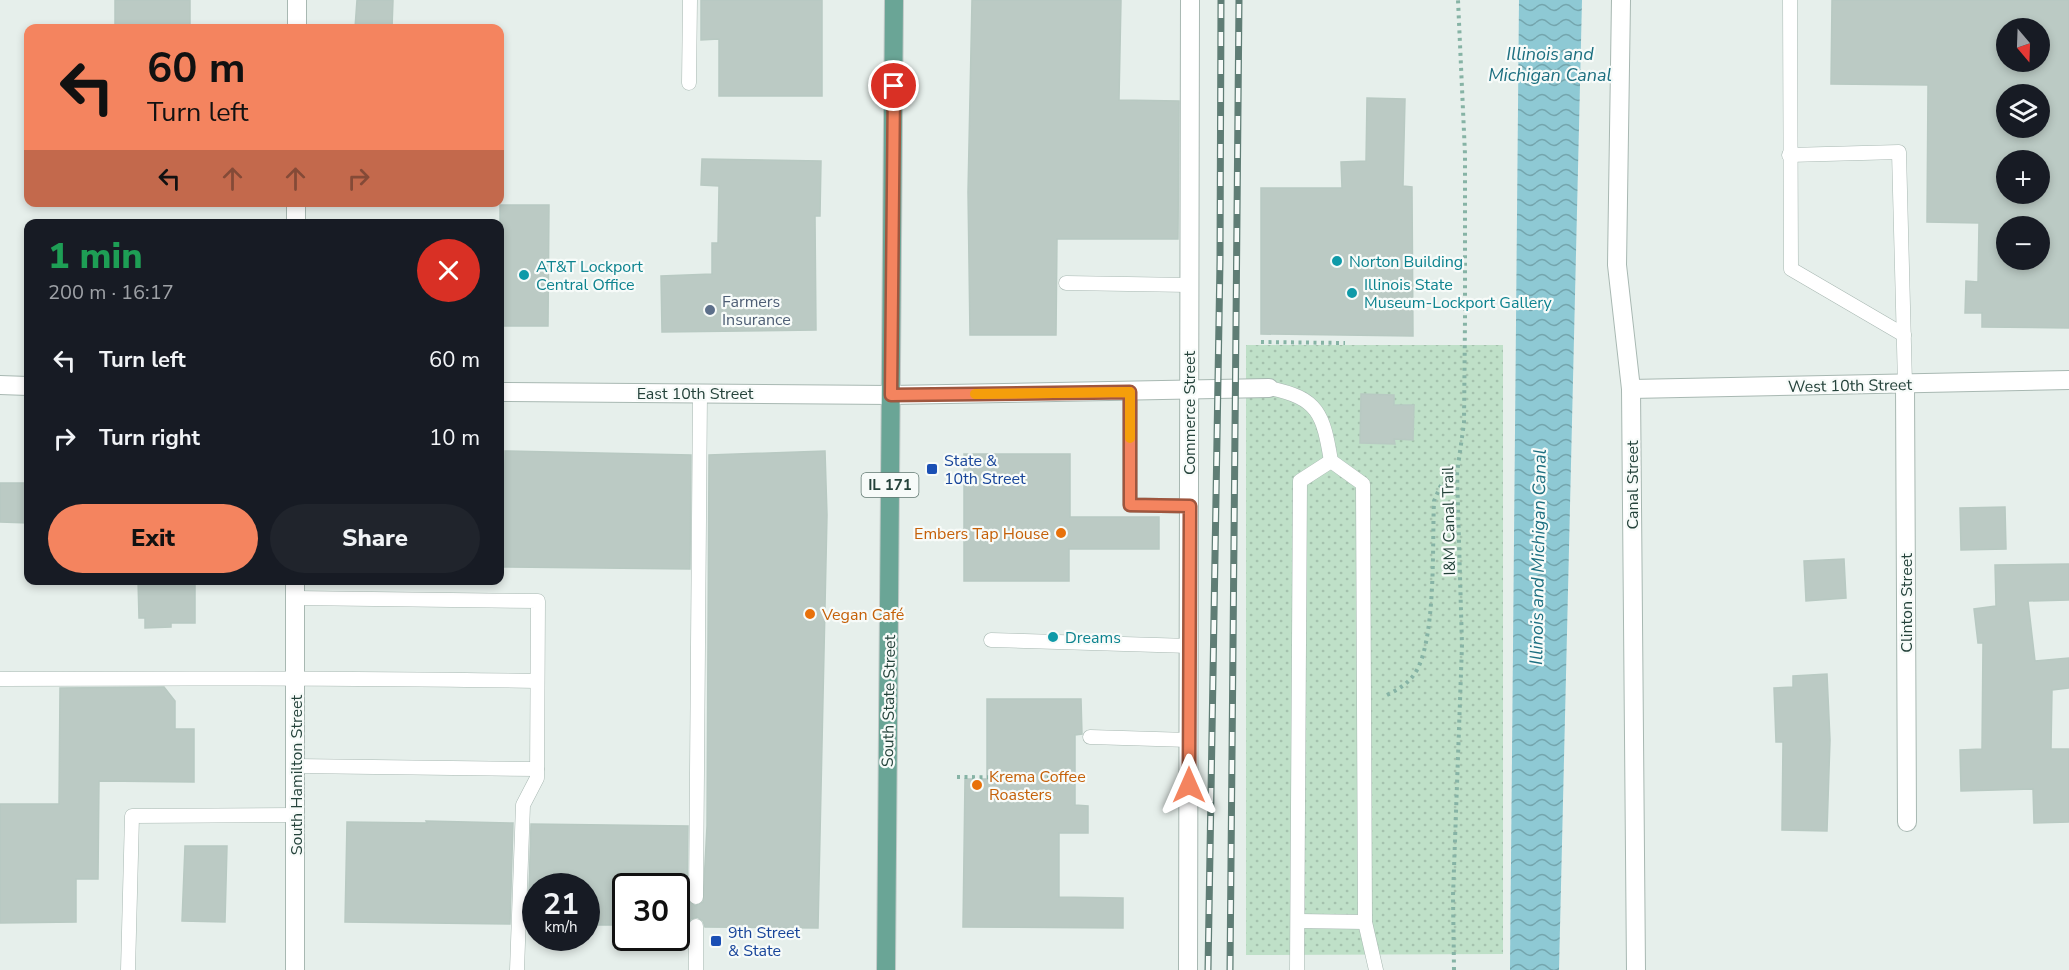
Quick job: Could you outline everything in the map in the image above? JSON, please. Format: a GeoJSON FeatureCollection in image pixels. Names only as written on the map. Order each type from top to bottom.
{"type":"FeatureCollection","features":[{"type":"Feature","properties":{"kind":"main road","name":"South State Street"},"geometry":{"type":"LineString","coordinates":[[886,970],[894,0]]}},
{"type":"Feature","properties":{"kind":"street"},"geometry":{"type":"LineString","coordinates":[[297,0],[297,24]]}},
{"type":"Feature","properties":{"kind":"street","name":"Commerce Street"},"geometry":{"type":"LineString","coordinates":[[1188,970],[1190,0]]}},
{"type":"Feature","properties":{"kind":"street","name":"Canal Street"},"geometry":{"type":"LineString","coordinates":[[1621,0],[1617,265],[1631,389],[1636,970]]}},
{"type":"Feature","properties":{"kind":"street","name":"West 10th Street"},"geometry":{"type":"LineString","coordinates":[[1631,389],[2069,380]]}},
{"type":"Feature","properties":{"kind":"street","name":"Clinton Street"},"geometry":{"type":"LineString","coordinates":[[1905,384],[1907,822]]}},
{"type":"Feature","properties":{"kind":"street"},"geometry":{"type":"LineString","coordinates":[[0,385],[24,386]]}},
{"type":"Feature","properties":{"kind":"street"},"geometry":{"type":"LineString","coordinates":[[891,395],[1269,388]]}},
{"type":"Feature","properties":{"kind":"street","name":"East 10th Street"},"geometry":{"type":"LineString","coordinates":[[504,392],[891,395]]}},
{"type":"Feature","properties":{"kind":"street","name":"South Hamilton Street"},"geometry":{"type":"LineString","coordinates":[[295,970],[296,589]]}},
{"type":"Feature","properties":{"kind":"lane"},"geometry":{"type":"LineString","coordinates":[[689,83],[690,0]]}},
{"type":"Feature","properties":{"kind":"lane"},"geometry":{"type":"LineString","coordinates":[[1790,0],[1791,269],[1904,335]]}},
{"type":"Feature","properties":{"kind":"lane"},"geometry":{"type":"LineString","coordinates":[[1789,155],[1899,152],[1905,384]]}},
{"type":"Feature","properties":{"kind":"lane"},"geometry":{"type":"LineString","coordinates":[[1066,283],[1189,285]]}},
{"type":"Feature","properties":{"kind":"lane"},"geometry":{"type":"LineString","coordinates":[[1269,388],[1294,393],[1308,400],[1320,417],[1330,461],[1363,484],[1365,922],[1376,970]]}},
{"type":"Feature","properties":{"kind":"lane"},"geometry":{"type":"LineString","coordinates":[[1130,392],[1130,505],[1190,506]]}},
{"type":"Feature","properties":{"kind":"lane"},"geometry":{"type":"LineString","coordinates":[[696,897],[700,393]]}},
{"type":"Feature","properties":{"kind":"lane"},"geometry":{"type":"LineString","coordinates":[[1297,970],[1299,481],[1330,461]]}},
{"type":"Feature","properties":{"kind":"lane"},"geometry":{"type":"LineString","coordinates":[[296,589],[538,602],[537,778],[523,805],[517,970]]}},
{"type":"Feature","properties":{"kind":"lane"},"geometry":{"type":"LineString","coordinates":[[991,640],[1190,646]]}},
{"type":"Feature","properties":{"kind":"lane"},"geometry":{"type":"LineString","coordinates":[[0,679],[176,680],[297,677],[537,681]]}},
{"type":"Feature","properties":{"kind":"lane"},"geometry":{"type":"LineString","coordinates":[[1090,736],[1189,740]]}},
{"type":"Feature","properties":{"kind":"lane"},"geometry":{"type":"LineString","coordinates":[[296,766],[537,769]]}},
{"type":"Feature","properties":{"kind":"lane"},"geometry":{"type":"LineString","coordinates":[[128,970],[132,816],[296,815]]}},
{"type":"Feature","properties":{"kind":"lane"},"geometry":{"type":"LineString","coordinates":[[1299,921],[1365,922]]}},
{"type":"Feature","properties":{"kind":"lane"},"geometry":{"type":"LineString","coordinates":[[696,926],[696,970]]}},
{"type":"Feature","properties":{"kind":"path","name":"I&M Canal Trail"},"geometry":{"type":"LineString","coordinates":[[1454,970],[1453,896],[1462,645],[1457,473],[1464,423],[1465,319],[1465,154],[1458,0]]}},
{"type":"Feature","properties":{"kind":"path"},"geometry":{"type":"LineString","coordinates":[[1261,342],[1345,343]]}},
{"type":"Feature","properties":{"kind":"path"},"geometry":{"type":"LineString","coordinates":[[1363,710],[1404,686],[1415,675],[1424,654],[1429,624],[1434,501],[1441,485],[1457,473]]}},
{"type":"Feature","properties":{"kind":"path"},"geometry":{"type":"LineString","coordinates":[[957,777],[1083,778]]}},
{"type":"Feature","properties":{"kind":"green space"},"geometry":{"type":"Polygon","coordinates":[[[1246,345],[1503,345],[1503,954],[1246,955],[1246,345]]]}},
{"type":"Feature","properties":{"kind":"water","name":"Illinois and Michigan Canal"},"geometry":{"type":"Polygon","coordinates":[[[1519,0],[1582,0],[1559,970],[1510,970],[1519,0]]]}},
{"type":"Feature","properties":{"kind":"building"},"geometry":{"type":"Polygon","coordinates":[[[115,0],[190,0],[190,24],[115,24],[115,0]]]}},
{"type":"Feature","properties":{"kind":"building"},"geometry":{"type":"Polygon","coordinates":[[[357,0],[393,0],[392,24],[355,24],[357,0]]]}},
{"type":"Feature","properties":{"kind":"building"},"geometry":{"type":"Polygon","coordinates":[[[701,0],[822,0],[822,96],[719,96],[719,39],[701,40],[701,0]]]}},
{"type":"Feature","properties":{"kind":"building"},"geometry":{"type":"Polygon","coordinates":[[[972,0],[1121,0],[1119,100],[1179,101],[1178,239],[1057,239],[1056,335],[970,335],[968,192],[972,0]]]}},
{"type":"Feature","properties":{"kind":"building"},"geometry":{"type":"Polygon","coordinates":[[[1832,0],[2069,0],[2069,328],[1982,327],[1982,313],[1965,313],[1966,281],[1978,282],[1979,223],[1927,222],[1928,85],[1831,84],[1832,0]]]}},
{"type":"Feature","properties":{"kind":"building","name":"Norton Building"},"geometry":{"type":"Polygon","coordinates":[[[1367,98],[1405,99],[1403,186],[1412,187],[1413,336],[1261,334],[1261,188],[1342,188],[1341,162],[1366,161],[1367,98]]]}},
{"type":"Feature","properties":{"kind":"building"},"geometry":{"type":"Polygon","coordinates":[[[702,159],[821,161],[820,216],[815,216],[816,330],[662,332],[661,276],[712,274],[712,243],[718,243],[719,186],[701,185],[702,159]]]}},
{"type":"Feature","properties":{"kind":"building","name":"AT&T Lockport Central Office"},"geometry":{"type":"Polygon","coordinates":[[[504,205],[549,205],[548,326],[504,326],[504,219],[500,219],[500,207],[504,205]]]}},
{"type":"Feature","properties":{"kind":"building"},"geometry":{"type":"Polygon","coordinates":[[[1361,394],[1394,395],[1394,405],[1414,405],[1413,440],[1394,439],[1395,444],[1360,443],[1361,394]]]}},
{"type":"Feature","properties":{"kind":"building"},"geometry":{"type":"Polygon","coordinates":[[[505,451],[691,455],[690,569],[504,567],[505,451]]]}},
{"type":"Feature","properties":{"kind":"building"},"geometry":{"type":"Polygon","coordinates":[[[825,451],[827,515],[818,928],[705,927],[703,921],[697,917],[690,921],[690,901],[695,906],[703,902],[707,826],[709,455],[825,451]]]}},
{"type":"Feature","properties":{"kind":"building","name":"Embers Tap House"},"geometry":{"type":"Polygon","coordinates":[[[964,454],[1070,454],[1070,517],[1159,517],[1159,549],[1069,549],[1069,581],[964,581],[964,454]]]}},
{"type":"Feature","properties":{"kind":"building"},"geometry":{"type":"Polygon","coordinates":[[[0,483],[24,483],[24,523],[0,522],[0,483]]]}},
{"type":"Feature","properties":{"kind":"building"},"geometry":{"type":"Polygon","coordinates":[[[2005,507],[2006,549],[1961,550],[1960,508],[2005,507]]]}},
{"type":"Feature","properties":{"kind":"building"},"geometry":{"type":"Polygon","coordinates":[[[1844,559],[1846,598],[1806,601],[1804,561],[1844,559]]]}},
{"type":"Feature","properties":{"kind":"building"},"geometry":{"type":"Polygon","coordinates":[[[2069,564],[2069,600],[2028,601],[2035,661],[2069,658],[2069,688],[2052,690],[2051,749],[2069,749],[2069,822],[2034,823],[2033,789],[1961,791],[1960,750],[1982,749],[1983,643],[1978,643],[1974,609],[1996,606],[1995,565],[2069,564]]]}},
{"type":"Feature","properties":{"kind":"building"},"geometry":{"type":"Polygon","coordinates":[[[138,585],[195,585],[195,623],[171,623],[171,627],[145,628],[145,618],[139,618],[138,585]]]}},
{"type":"Feature","properties":{"kind":"building"},"geometry":{"type":"Polygon","coordinates":[[[1827,674],[1830,740],[1827,831],[1782,830],[1783,742],[1776,742],[1774,688],[1793,687],[1793,676],[1827,674]]]}},
{"type":"Feature","properties":{"kind":"building"},"geometry":{"type":"Polygon","coordinates":[[[164,687],[175,701],[175,729],[194,729],[194,782],[99,781],[98,879],[76,879],[76,922],[0,923],[0,804],[59,804],[60,688],[164,687]]]}},
{"type":"Feature","properties":{"kind":"building"},"geometry":{"type":"Polygon","coordinates":[[[987,699],[1081,699],[1082,734],[1075,735],[1075,805],[1088,806],[1088,833],[1059,833],[1059,897],[1123,898],[1123,928],[963,927],[965,779],[987,779],[987,699]]]}},
{"type":"Feature","properties":{"kind":"building"},"geometry":{"type":"Polygon","coordinates":[[[426,821],[513,823],[510,924],[345,922],[347,822],[427,823],[426,821]]]}},
{"type":"Feature","properties":{"kind":"building"},"geometry":{"type":"Polygon","coordinates":[[[531,824],[688,826],[687,873],[612,873],[612,925],[600,925],[600,873],[530,873],[531,824]]]}},
{"type":"Feature","properties":{"kind":"building"},"geometry":{"type":"Polygon","coordinates":[[[185,846],[227,846],[225,922],[182,921],[185,846]]]}},
{"type":"Feature","properties":{"kind":"railway"},"geometry":{"type":"LineString","coordinates":[[1208,970],[1220,261],[1221,0]]}},
{"type":"Feature","properties":{"kind":"railway"},"geometry":{"type":"LineString","coordinates":[[1230,970],[1239,0]]}},
{"type":"Feature","properties":{"kind":"slow traffic"},"geometry":{"type":"LineString","coordinates":[[975,394],[1130,392],[1130,438]]}},
{"type":"Feature","properties":{"kind":"place","name":"Norton Building"},"geometry":{"type":"Point","coordinates":[1337,261]}},
{"type":"Feature","properties":{"kind":"place","name":"AT&T Lockport Central Office"},"geometry":{"type":"Point","coordinates":[524,275]}},
{"type":"Feature","properties":{"kind":"place","name":"Illinois State Museum-Lockport Gallery"},"geometry":{"type":"Point","coordinates":[1352,293]}},
{"type":"Feature","properties":{"kind":"place","name":"Farmers Insurance"},"geometry":{"type":"Point","coordinates":[710,310]}},
{"type":"Feature","properties":{"kind":"place","name":"State & 10th Street"},"geometry":{"type":"Point","coordinates":[932,469]}},
{"type":"Feature","properties":{"kind":"place","name":"Embers Tap House"},"geometry":{"type":"Point","coordinates":[1061,533]}},
{"type":"Feature","properties":{"kind":"place","name":"Vegan Café"},"geometry":{"type":"Point","coordinates":[810,614]}},
{"type":"Feature","properties":{"kind":"place","name":"Dreams"},"geometry":{"type":"Point","coordinates":[1053,637]}},
{"type":"Feature","properties":{"kind":"place","name":"Krema Coffee Roasters"},"geometry":{"type":"Point","coordinates":[977,785]}},
{"type":"Feature","properties":{"kind":"place","name":"9th Street & State"},"geometry":{"type":"Point","coordinates":[716,941]}},
{"type":"Feature","properties":{"kind":"route"},"geometry":{"type":"LineString","coordinates":[[894,86],[891,395],[1130,392],[1130,505],[1190,506],[1189,785]]}}]}
